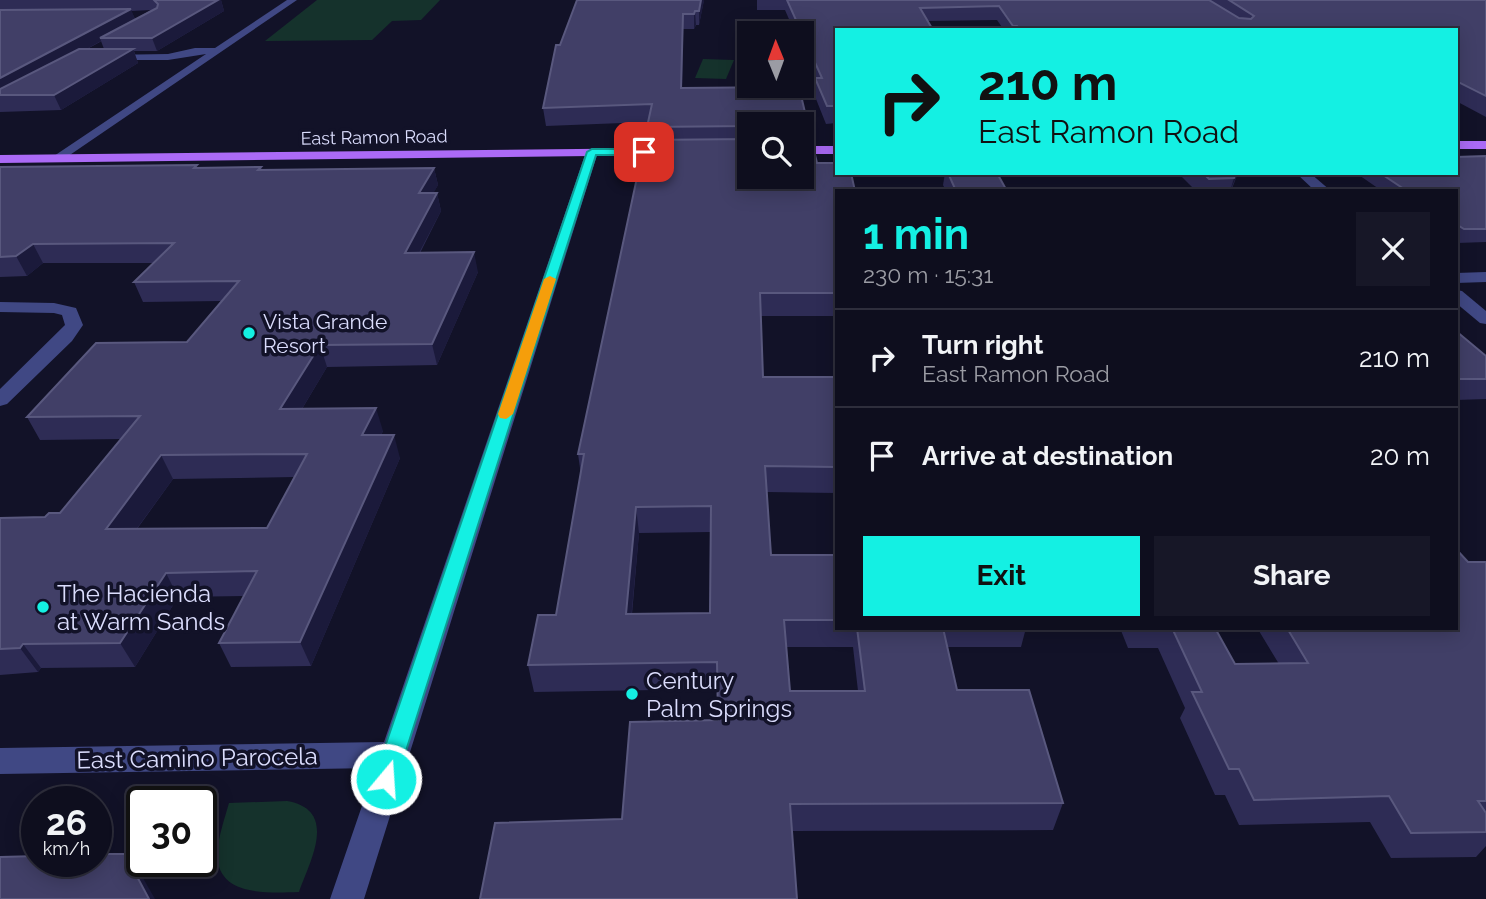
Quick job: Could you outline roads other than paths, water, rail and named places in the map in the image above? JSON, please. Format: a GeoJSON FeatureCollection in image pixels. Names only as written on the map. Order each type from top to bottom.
{"type":"FeatureCollection","features":[{"type":"Feature","properties":{"kind":"main road"},"geometry":{"type":"LineString","coordinates":[[1458,145],[1486,145]]}},
{"type":"Feature","properties":{"kind":"main road"},"geometry":{"type":"LineString","coordinates":[[814,150],[835,150]]}},
{"type":"Feature","properties":{"kind":"main road","name":"East Ramon Road"},"geometry":{"type":"LineString","coordinates":[[0,159],[683,152]]}},
{"type":"Feature","properties":{"kind":"street"},"geometry":{"type":"LineString","coordinates":[[57,158],[293,0]]}},
{"type":"Feature","properties":{"kind":"street"},"geometry":{"type":"LineString","coordinates":[[97,53],[168,57],[195,51],[217,51]]}},
{"type":"Feature","properties":{"kind":"street"},"geometry":{"type":"LineString","coordinates":[[347,899],[592,152]]}},
{"type":"Feature","properties":{"kind":"street"},"geometry":{"type":"LineString","coordinates":[[1304,175],[1322,189]]}},
{"type":"Feature","properties":{"kind":"street"},"geometry":{"type":"LineString","coordinates":[[1458,278],[1486,277]]}},
{"type":"Feature","properties":{"kind":"street"},"geometry":{"type":"LineString","coordinates":[[1458,297],[1486,319]]}},
{"type":"Feature","properties":{"kind":"street"},"geometry":{"type":"LineString","coordinates":[[0,307],[54,308],[71,312],[74,325],[66,337],[0,400]]}},
{"type":"Feature","properties":{"kind":"street","name":"East Camino Parocela"},"geometry":{"type":"LineString","coordinates":[[0,761],[393,755]]}},
{"type":"Feature","properties":{"kind":"place","name":"Vista Grande Resort"},"geometry":{"type":"Point","coordinates":[249,333]}},
{"type":"Feature","properties":{"kind":"place","name":"The Hacienda at Warm Sands"},"geometry":{"type":"Point","coordinates":[43,607]}},
{"type":"Feature","properties":{"kind":"place","name":"Century Palm Springs"},"geometry":{"type":"Point","coordinates":[632,694]}}]}
